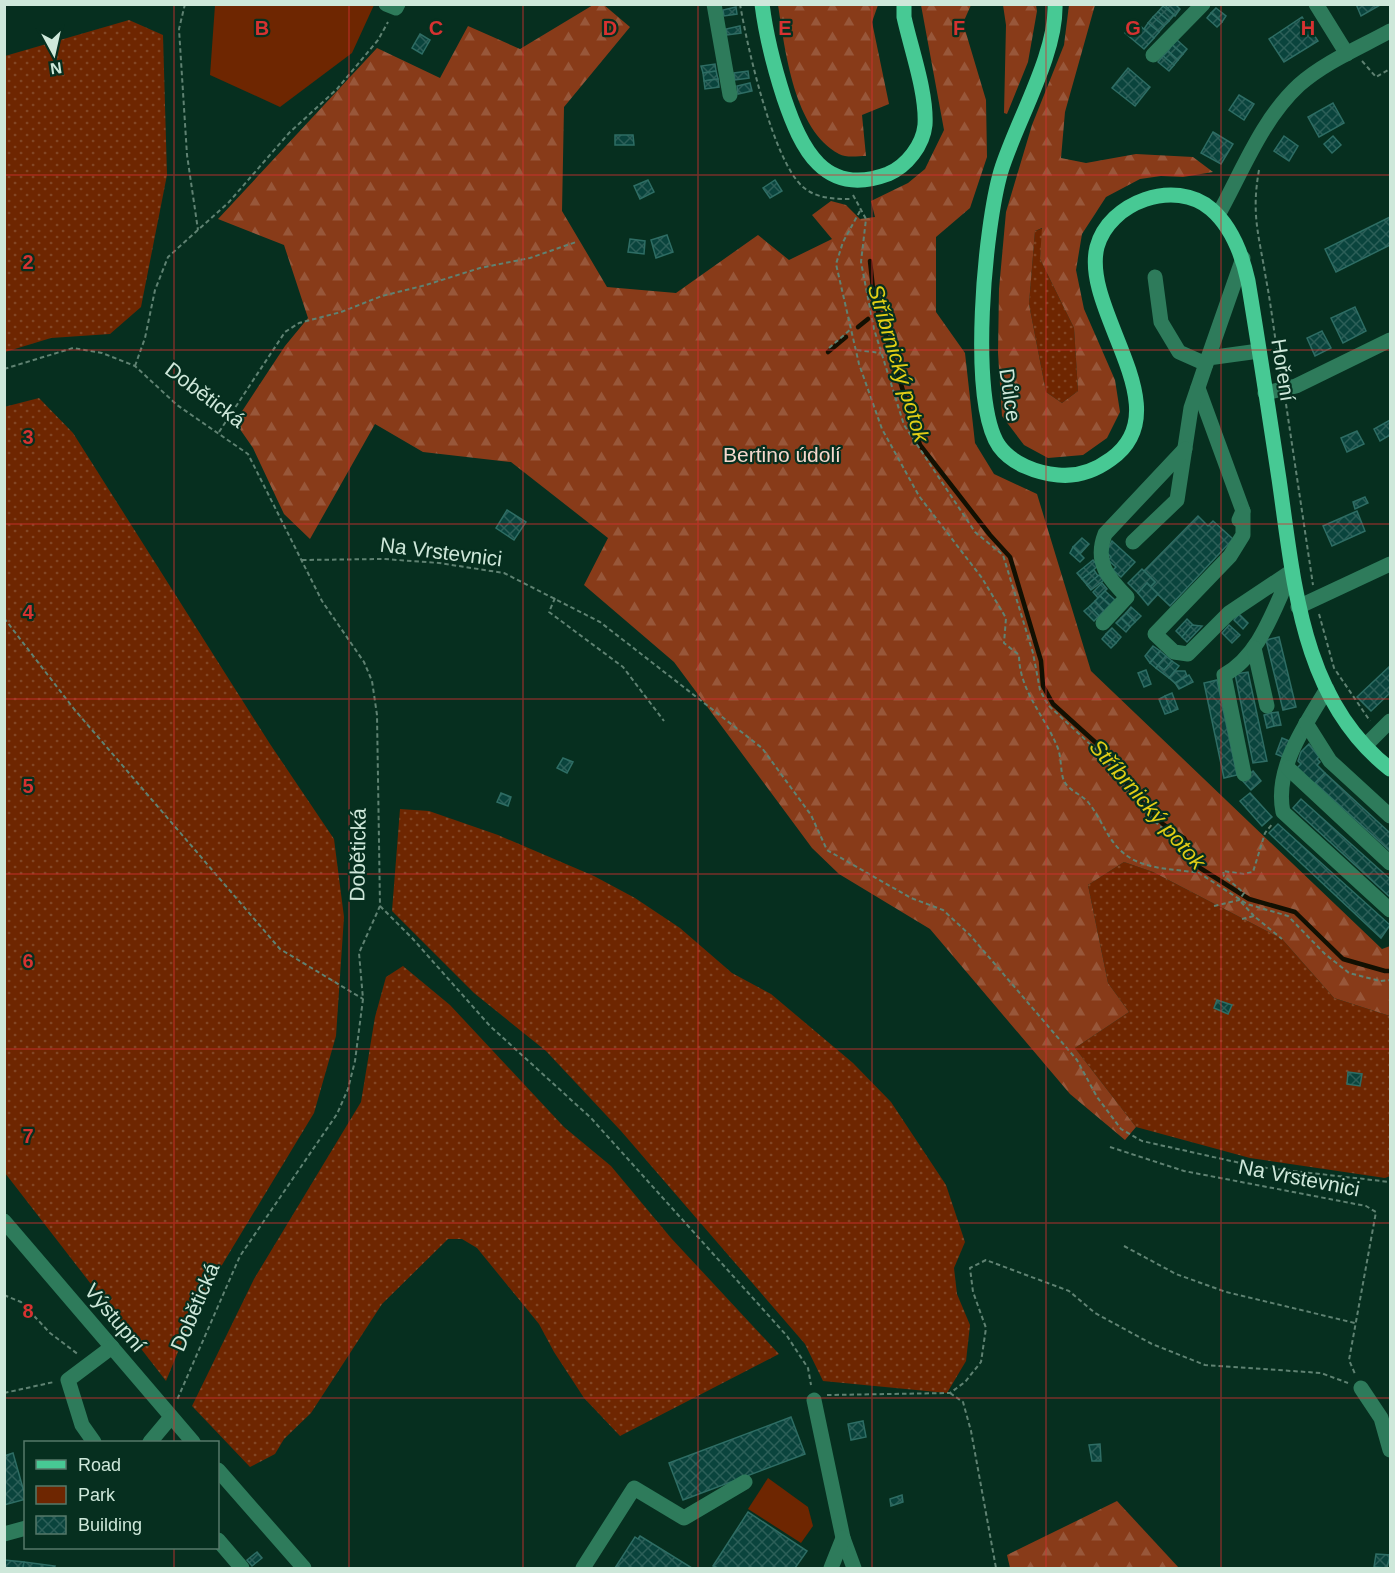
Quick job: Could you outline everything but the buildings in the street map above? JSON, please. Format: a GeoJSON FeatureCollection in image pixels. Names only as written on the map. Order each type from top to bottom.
{"type":"FeatureCollection","features":[{"type":"Feature","properties":{"kind":"main road"},"geometry":{"type":"LineString","coordinates":[[762,4],[775,71],[798,139],[821,167],[851,180],[878,178],[894,172],[917,149],[921,139],[925,125],[924,105],[904,17],[904,4]]}},
{"type":"Feature","properties":{"kind":"main road","name":"Důlce"},"geometry":{"type":"LineString","coordinates":[[1055,4],[1055,16],[1048,46],[1002,168],[987,235],[983,295],[984,385],[987,410],[1000,446],[1027,467],[1044,474],[1063,476],[1083,473],[1101,466],[1115,456],[1128,440],[1137,409],[1127,362],[1099,294],[1095,271],[1098,245],[1116,216],[1149,197],[1163,195],[1194,200],[1209,206],[1218,215]]}},
{"type":"Feature","properties":{"kind":"main road","name":"Hoření"},"geometry":{"type":"LineString","coordinates":[[1218,215],[1227,226],[1243,258],[1298,608],[1308,645],[1338,709],[1366,745],[1390,769]]}},
{"type":"Feature","properties":{"kind":"street"},"geometry":{"type":"LineString","coordinates":[[714,4],[730,95]]}},
{"type":"Feature","properties":{"kind":"street"},"geometry":{"type":"LineString","coordinates":[[1153,55],[1203,4]]}},
{"type":"Feature","properties":{"kind":"street"},"geometry":{"type":"LineString","coordinates":[[1316,4],[1347,54]]}},
{"type":"Feature","properties":{"kind":"street"},"geometry":{"type":"LineString","coordinates":[[1218,215],[1270,119],[1298,86],[1347,54],[1390,32]]}},
{"type":"Feature","properties":{"kind":"street"},"geometry":{"type":"LineString","coordinates":[[1133,542],[1177,500],[1191,408],[1243,258]]}},
{"type":"Feature","properties":{"kind":"street"},"geometry":{"type":"LineString","coordinates":[[1155,277],[1161,322],[1179,352],[1207,361],[1259,351]]}},
{"type":"Feature","properties":{"kind":"street"},"geometry":{"type":"LineString","coordinates":[[1265,393],[1296,386],[1390,340]]}},
{"type":"Feature","properties":{"kind":"street"},"geometry":{"type":"LineString","coordinates":[[1198,388],[1243,511],[1243,535],[1230,556],[1155,634],[1174,652],[1188,654],[1229,613],[1292,571]]}},
{"type":"Feature","properties":{"kind":"street"},"geometry":{"type":"LineString","coordinates":[[1103,623],[1127,597],[1108,578],[1103,568],[1102,543],[1105,534],[1185,449]]}},
{"type":"Feature","properties":{"kind":"street"},"geometry":{"type":"LineString","coordinates":[[1236,529],[1243,511]]}},
{"type":"Feature","properties":{"kind":"street"},"geometry":{"type":"LineString","coordinates":[[1298,608],[1390,564]]}},
{"type":"Feature","properties":{"kind":"street"},"geometry":{"type":"LineString","coordinates":[[1244,774],[1224,675],[1237,668],[1254,648],[1292,571]]}},
{"type":"Feature","properties":{"kind":"street"},"geometry":{"type":"LineString","coordinates":[[1254,648],[1267,706]]}},
{"type":"Feature","properties":{"kind":"street"},"geometry":{"type":"LineString","coordinates":[[1327,689],[1296,738],[1280,795],[1283,812],[1390,910]]}},
{"type":"Feature","properties":{"kind":"street"},"geometry":{"type":"LineString","coordinates":[[1366,745],[1390,721]]}},
{"type":"Feature","properties":{"kind":"street"},"geometry":{"type":"LineString","coordinates":[[1306,723],[1330,760],[1390,816]]}},
{"type":"Feature","properties":{"kind":"street"},"geometry":{"type":"LineString","coordinates":[[1288,768],[1390,863]]}},
{"type":"Feature","properties":{"kind":"street","name":"Výstupní"},"geometry":{"type":"LineString","coordinates":[[4,1221],[192,1441]]}},
{"type":"Feature","properties":{"kind":"street"},"geometry":{"type":"LineString","coordinates":[[93,1441],[82,1425],[68,1380],[89,1362],[112,1347]]}},
{"type":"Feature","properties":{"kind":"street"},"geometry":{"type":"LineString","coordinates":[[1361,1388],[1381,1418],[1390,1450]]}},
{"type":"Feature","properties":{"kind":"street"},"geometry":{"type":"LineString","coordinates":[[814,1400],[843,1538],[854,1569]]}},
{"type":"Feature","properties":{"kind":"street"},"geometry":{"type":"LineString","coordinates":[[152,1441],[171,1417]]}},
{"type":"Feature","properties":{"kind":"street"},"geometry":{"type":"LineString","coordinates":[[219,1471],[304,1569]]}},
{"type":"Feature","properties":{"kind":"street"},"geometry":{"type":"LineString","coordinates":[[583,1569],[634,1488],[684,1518],[745,1482]]}},
{"type":"Feature","properties":{"kind":"street"},"geometry":{"type":"LineString","coordinates":[[4,1534],[24,1529]]}},
{"type":"Feature","properties":{"kind":"street"},"geometry":{"type":"LineString","coordinates":[[831,1569],[843,1538]]}},
{"type":"Feature","properties":{"kind":"street"},"geometry":{"type":"LineString","coordinates":[[219,1541],[242,1569]]}},
{"type":"Feature","properties":{"kind":"path"},"geometry":{"type":"LineString","coordinates":[[185,4],[179,29],[187,155],[198,230]]}},
{"type":"Feature","properties":{"kind":"path","name":"Dobětická"},"geometry":{"type":"LineString","coordinates":[[135,366],[145,338],[155,290],[168,257],[229,202],[289,133],[337,89],[378,40],[393,6]]}},
{"type":"Feature","properties":{"kind":"path"},"geometry":{"type":"LineString","coordinates":[[853,200],[866,219],[861,262],[874,329],[904,425],[975,532],[1004,555],[1034,653],[1040,690],[1048,705],[1106,759],[1118,781],[1152,819],[1179,843],[1199,873],[1239,900],[1282,939]]}},
{"type":"Feature","properties":{"kind":"path"},"geometry":{"type":"LineString","coordinates":[[860,211],[843,242],[836,264],[859,364],[882,429],[919,496],[982,578],[1006,618],[1004,643],[1019,655],[1019,669],[1025,686],[1057,745],[1063,762],[1063,779],[1069,788],[1087,801],[1110,841],[1133,859],[1161,868],[1199,873]]}},
{"type":"Feature","properties":{"kind":"path"},"geometry":{"type":"LineString","coordinates":[[219,432],[285,332],[299,323],[341,312],[382,296],[480,268],[530,258],[576,242]]}},
{"type":"Feature","properties":{"kind":"path"},"geometry":{"type":"LineString","coordinates":[[829,348],[851,329]]}},
{"type":"Feature","properties":{"kind":"path","name":"Dobětická"},"geometry":{"type":"LineString","coordinates":[[4,369],[73,348],[102,353],[135,366],[177,405],[248,454],[322,601],[364,662],[372,681],[377,725],[380,906],[359,953],[363,999],[355,1061],[348,1089],[337,1114],[240,1256],[171,1417]]}},
{"type":"Feature","properties":{"kind":"path"},"geometry":{"type":"LineString","coordinates":[[857,350],[881,353]]}},
{"type":"Feature","properties":{"kind":"path","name":"Na Vrstevnici"},"geometry":{"type":"LineString","coordinates":[[302,560],[384,559],[504,573],[600,622],[762,748],[812,815],[827,850],[911,898],[943,910],[970,935],[1077,1060],[1097,1097],[1121,1129],[1142,1141],[1258,1167],[1390,1182]]}},
{"type":"Feature","properties":{"kind":"path"},"geometry":{"type":"LineString","coordinates":[[555,598],[549,612],[623,667],[664,721]]}},
{"type":"Feature","properties":{"kind":"path"},"geometry":{"type":"LineString","coordinates":[[4,618],[74,709],[280,949],[363,999]]}},
{"type":"Feature","properties":{"kind":"path"},"geometry":{"type":"LineString","coordinates":[[1239,900],[1244,893],[1224,876],[1223,871],[1244,874],[1254,872],[1265,832]]}},
{"type":"Feature","properties":{"kind":"path"},"geometry":{"type":"LineString","coordinates":[[1215,906],[1239,900],[1288,916],[1325,954],[1349,973],[1380,981],[1390,980]]}},
{"type":"Feature","properties":{"kind":"path"},"geometry":{"type":"LineString","coordinates":[[380,906],[490,1026],[591,1118],[787,1336],[807,1368],[814,1400],[828,1395],[950,1393],[965,1382],[981,1362],[987,1328],[973,1292],[969,1268],[986,1260],[1069,1291],[1095,1313],[1152,1344],[1205,1365],[1321,1373],[1361,1388]]}},
{"type":"Feature","properties":{"kind":"path"},"geometry":{"type":"LineString","coordinates":[[1242,919],[1254,916]]}},
{"type":"Feature","properties":{"kind":"path","name":"Na Vrstevnici"},"geometry":{"type":"LineString","coordinates":[[1110,1147],[1184,1171],[1366,1206],[1376,1212],[1349,1360],[1361,1388]]}},
{"type":"Feature","properties":{"kind":"path"},"geometry":{"type":"LineString","coordinates":[[1124,1246],[1176,1274],[1226,1292],[1355,1323]]}},
{"type":"Feature","properties":{"kind":"path"},"geometry":{"type":"LineString","coordinates":[[4,1295],[21,1302],[50,1333],[89,1362]]}},
{"type":"Feature","properties":{"kind":"path"},"geometry":{"type":"LineString","coordinates":[[4,1394],[68,1380]]}},
{"type":"Feature","properties":{"kind":"path"},"geometry":{"type":"LineString","coordinates":[[950,1393],[963,1402],[996,1569]]}},
{"type":"Feature","properties":{"kind":"green space"},"geometry":{"type":"Polygon","coordinates":[[[215,4],[374,5],[352,53],[280,107],[210,75],[215,4]]]}},
{"type":"Feature","properties":{"kind":"green space","name":"Bertino údolí"},"geometry":{"type":"Polygon","coordinates":[[[593,5],[604,5],[630,27],[564,107],[562,211],[607,287],[676,293],[758,235],[789,260],[832,239],[812,215],[831,201],[846,205],[860,219],[875,217],[871,201],[908,183],[925,169],[944,130],[921,5],[971,5],[963,23],[986,100],[987,157],[970,208],[936,237],[936,312],[965,353],[975,443],[994,474],[1037,494],[1091,671],[1382,949],[1390,946],[1390,1016],[1334,998],[1282,939],[1153,872],[1124,862],[1088,885],[1108,983],[1129,1012],[1075,1048],[1136,1127],[1125,1140],[1070,1094],[930,929],[839,874],[812,848],[674,662],[584,585],[608,538],[511,462],[423,452],[375,424],[310,539],[284,514],[253,448],[235,422],[285,346],[308,318],[284,245],[218,219],[377,48],[440,78],[468,26],[520,49],[593,5]]]}},
{"type":"Feature","properties":{"kind":"green space"},"geometry":{"type":"Polygon","coordinates":[[[778,5],[878,5],[872,22],[889,104],[862,115],[866,156],[839,154],[824,143],[811,127],[794,87],[778,5]]]}},
{"type":"Feature","properties":{"kind":"green space"},"geometry":{"type":"Polygon","coordinates":[[[1003,5],[1036,5],[1037,11],[1028,62],[1007,114],[1004,113],[1006,25],[1003,5]]]}},
{"type":"Feature","properties":{"kind":"green space"},"geometry":{"type":"Polygon","coordinates":[[[1069,5],[1095,5],[1065,112],[1061,158],[1086,163],[1136,154],[1193,157],[1213,172],[1183,177],[1161,176],[1140,179],[1106,197],[1082,234],[1076,270],[1084,309],[1115,380],[1120,412],[1107,438],[1083,455],[1048,458],[1024,445],[1002,416],[998,353],[999,289],[1006,212],[1032,125],[1064,45],[1069,5]],[[1042,228],[1035,231],[1029,304],[1046,392],[1062,403],[1078,391],[1074,328],[1040,259],[1042,228]]]}},
{"type":"Feature","properties":{"kind":"green space"},"geometry":{"type":"Polygon","coordinates":[[[129,20],[163,35],[167,175],[141,307],[110,334],[51,338],[5,352],[5,56],[129,20]]]}},
{"type":"Feature","properties":{"kind":"green space"},"geometry":{"type":"Polygon","coordinates":[[[1043,228],[1040,259],[1074,328],[1078,391],[1062,403],[1046,392],[1029,304],[1035,231],[1043,228]]]}},
{"type":"Feature","properties":{"kind":"green space"},"geometry":{"type":"Polygon","coordinates":[[[39,398],[73,433],[270,744],[334,839],[344,917],[336,1036],[314,1113],[196,1308],[166,1381],[5,1173],[4,407],[39,398]]]}},
{"type":"Feature","properties":{"kind":"green space"},"geometry":{"type":"Polygon","coordinates":[[[400,809],[429,811],[498,835],[594,876],[635,898],[680,928],[732,973],[771,994],[853,1063],[891,1102],[946,1185],[965,1242],[954,1268],[957,1294],[970,1325],[966,1361],[947,1393],[823,1381],[805,1344],[621,1131],[546,1051],[474,993],[392,911],[400,809]]]}},
{"type":"Feature","properties":{"kind":"green space"},"geometry":{"type":"Polygon","coordinates":[[[1124,862],[1153,872],[1282,939],[1334,998],[1390,1016],[1390,1176],[1385,1178],[1250,1158],[1136,1127],[1075,1048],[1129,1012],[1108,983],[1088,885],[1124,862]]]}},
{"type":"Feature","properties":{"kind":"green space"},"geometry":{"type":"Polygon","coordinates":[[[403,966],[450,1005],[564,1127],[611,1166],[671,1238],[779,1354],[620,1436],[584,1398],[539,1324],[477,1248],[462,1239],[448,1239],[382,1304],[311,1413],[284,1439],[275,1454],[250,1467],[192,1406],[254,1279],[361,1102],[375,1017],[386,977],[403,966]]]}},
{"type":"Feature","properties":{"kind":"green space"},"geometry":{"type":"Polygon","coordinates":[[[768,1478],[808,1507],[813,1526],[801,1543],[748,1509],[768,1478]]]}},
{"type":"Feature","properties":{"kind":"green space"},"geometry":{"type":"Polygon","coordinates":[[[1117,1501],[1179,1568],[1010,1568],[1007,1555],[1117,1501]]]}},
{"type":"Feature","properties":{"kind":"waterway","name":"Stříbrnický potok"},"geometry":{"type":"LineString","coordinates":[[870,261],[874,298],[920,445],[990,535],[1010,557],[1041,661],[1043,686],[1053,704],[1105,751],[1136,797],[1163,824],[1184,838],[1200,868],[1249,899],[1295,912],[1343,959],[1390,971]]}},
{"type":"Feature","properties":{"kind":"waterway"},"geometry":{"type":"LineString","coordinates":[[858,327],[868,319]]}},
{"type":"Feature","properties":{"kind":"waterway"},"geometry":{"type":"LineString","coordinates":[[828,352],[846,337]]}}]}
